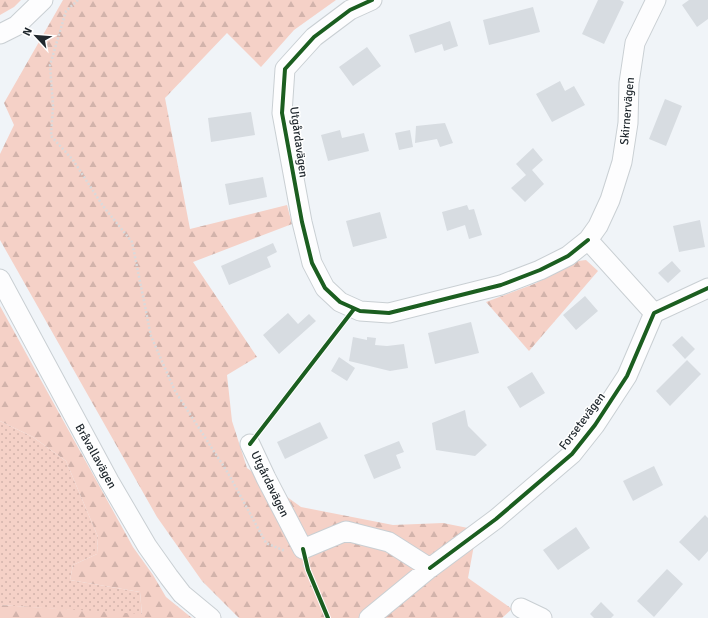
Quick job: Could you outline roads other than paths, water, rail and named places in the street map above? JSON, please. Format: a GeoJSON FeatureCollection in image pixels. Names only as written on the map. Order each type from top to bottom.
{"type":"FeatureCollection","features":[{"type":"Feature","properties":{"kind":"street"},"geometry":{"type":"LineString","coordinates":[[0,34],[16,26],[42,0]]}},
{"type":"Feature","properties":{"kind":"street","name":"Utgårdavägen"},"geometry":{"type":"LineString","coordinates":[[372,0],[350,10],[314,37],[285,69],[282,113],[302,222],[312,263],[325,288],[340,302],[360,311],[389,314],[501,285],[540,270],[568,256],[588,240]]}},
{"type":"Feature","properties":{"kind":"street","name":"Skirnervägen"},"geometry":{"type":"LineString","coordinates":[[588,240],[598,226],[610,200],[622,162],[628,123],[629,83],[635,43],[656,0]]}},
{"type":"Feature","properties":{"kind":"street"},"geometry":{"type":"LineString","coordinates":[[588,240],[654,313],[708,288]]}},
{"type":"Feature","properties":{"kind":"street","name":"Bråvallavägen"},"geometry":{"type":"LineString","coordinates":[[0,279],[147,546],[168,577],[182,594],[211,618]]}},
{"type":"Feature","properties":{"kind":"street","name":"Forsetevägen"},"geometry":{"type":"LineString","coordinates":[[369,618],[430,568],[496,519],[572,454],[595,425],[626,376],[654,313]]}},
{"type":"Feature","properties":{"kind":"street","name":"Utgårdavägen"},"geometry":{"type":"LineString","coordinates":[[250,444],[266,478],[297,555],[346,531],[389,542],[430,568]]}},
{"type":"Feature","properties":{"kind":"street"},"geometry":{"type":"LineString","coordinates":[[520,608],[542,618]]}}]}
